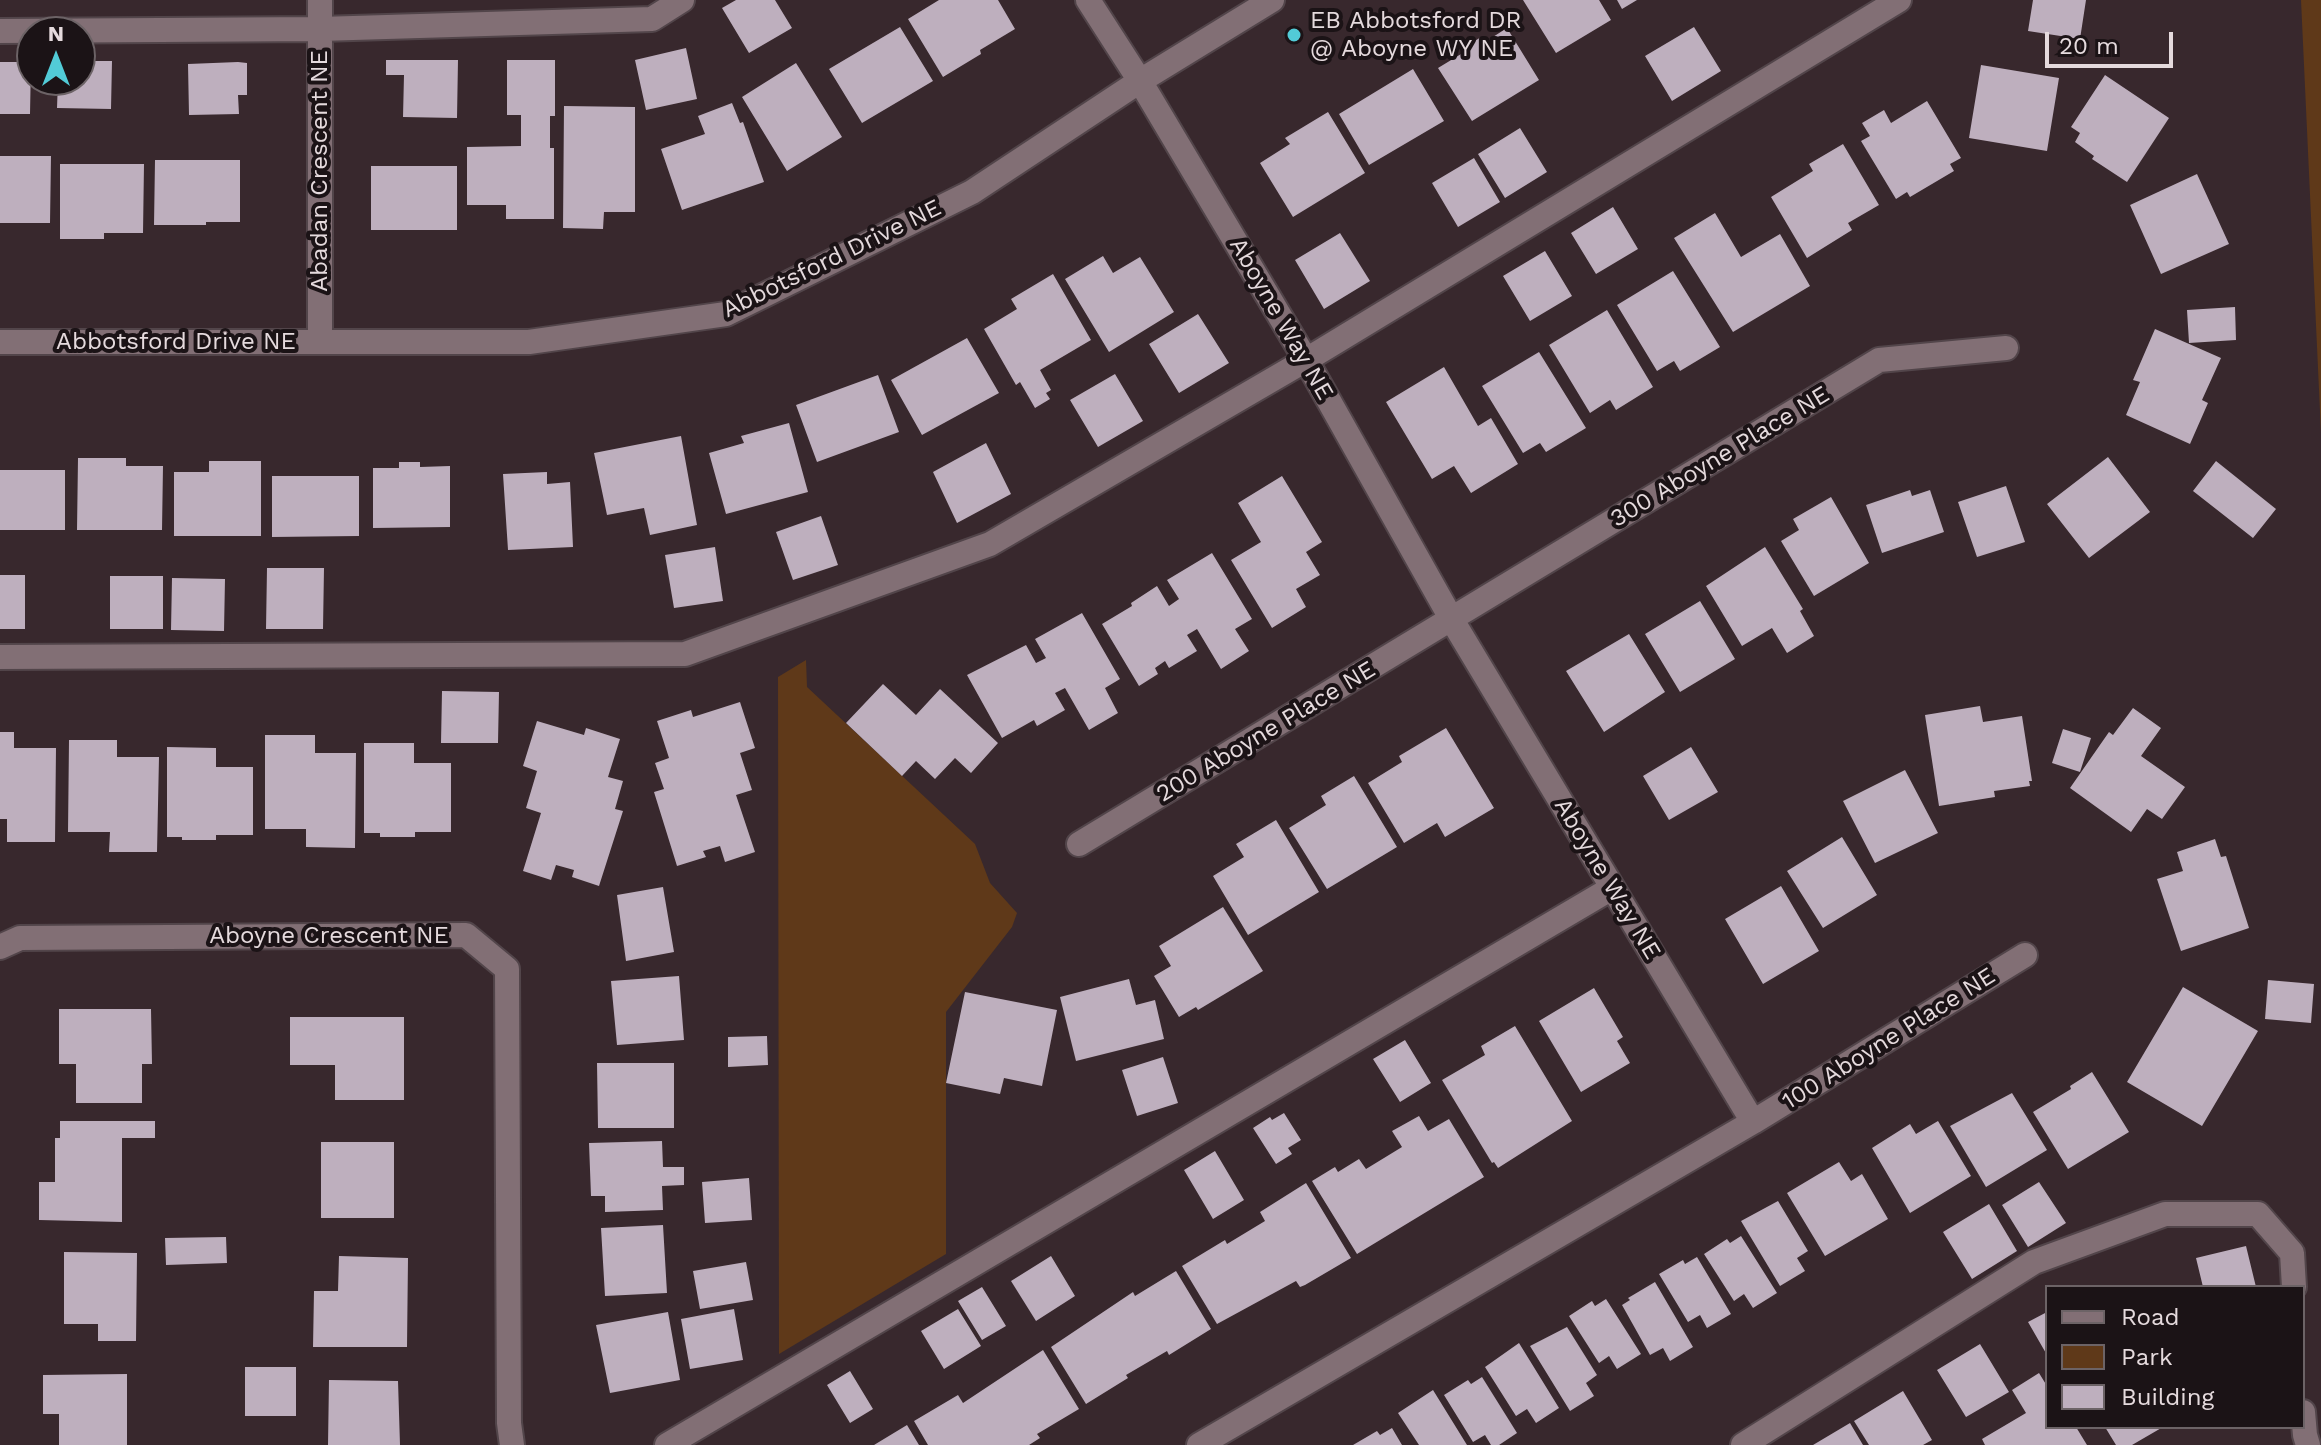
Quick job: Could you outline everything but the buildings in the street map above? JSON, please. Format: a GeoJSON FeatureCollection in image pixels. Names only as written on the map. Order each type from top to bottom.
{"type":"FeatureCollection","features":[{"type":"Feature","properties":{"kind":"street","name":"Abadan Crescent NE"},"geometry":{"type":"LineString","coordinates":[[320,0],[320,342]]}},
{"type":"Feature","properties":{"kind":"street"},"geometry":{"type":"LineString","coordinates":[[0,31],[320,29],[652,19],[682,0]]}},
{"type":"Feature","properties":{"kind":"street","name":"Aboyne Way NE"},"geometry":{"type":"LineString","coordinates":[[1088,0],[1140,81],[1306,360],[1452,620],[1753,1122]]}},
{"type":"Feature","properties":{"kind":"street","name":"Abbotsford Drive NE"},"geometry":{"type":"LineString","coordinates":[[0,342],[529,342],[726,314],[972,192],[1140,81],[1272,0]]}},
{"type":"Feature","properties":{"kind":"street"},"geometry":{"type":"LineString","coordinates":[[0,657],[685,654],[990,544],[1306,360],[1899,0]]}},
{"type":"Feature","properties":{"kind":"street","name":"300 Aboyne Place NE"},"geometry":{"type":"LineString","coordinates":[[1452,620],[1879,360],[2006,348]]}},
{"type":"Feature","properties":{"kind":"street","name":"200 Aboyne Place NE"},"geometry":{"type":"LineString","coordinates":[[1079,844],[1452,620]]}},
{"type":"Feature","properties":{"kind":"street"},"geometry":{"type":"LineString","coordinates":[[667,1445],[1612,888]]}},
{"type":"Feature","properties":{"kind":"street","name":"Aboyne Crescent NE"},"geometry":{"type":"LineString","coordinates":[[0,947],[20,938],[466,935],[507,969],[509,1407],[512,1445]]}},
{"type":"Feature","properties":{"kind":"street","name":"100 Aboyne Place NE"},"geometry":{"type":"LineString","coordinates":[[1753,1122],[2025,955]]}},
{"type":"Feature","properties":{"kind":"street"},"geometry":{"type":"LineString","coordinates":[[1199,1445],[1753,1122]]}},
{"type":"Feature","properties":{"kind":"street"},"geometry":{"type":"LineString","coordinates":[[1743,1445],[2034,1262],[2165,1214],[2258,1214],[2292,1253],[2294,1285]]}},
{"type":"Feature","properties":{"kind":"green space"},"geometry":{"type":"Polygon","coordinates":[[[2301,0],[2321,0],[2321,433],[2301,0]]]}},
{"type":"Feature","properties":{"kind":"green space"},"geometry":{"type":"Polygon","coordinates":[[[806,660],[807,687],[975,844],[990,883],[1017,913],[1012,927],[946,1012],[946,1254],[779,1354],[778,677],[806,660]]]}},
{"type":"Feature","properties":{"kind":"place","name":"EB Abbotsford DR @ Aboyne WY NE"},"geometry":{"type":"Point","coordinates":[1294,35]}}]}
